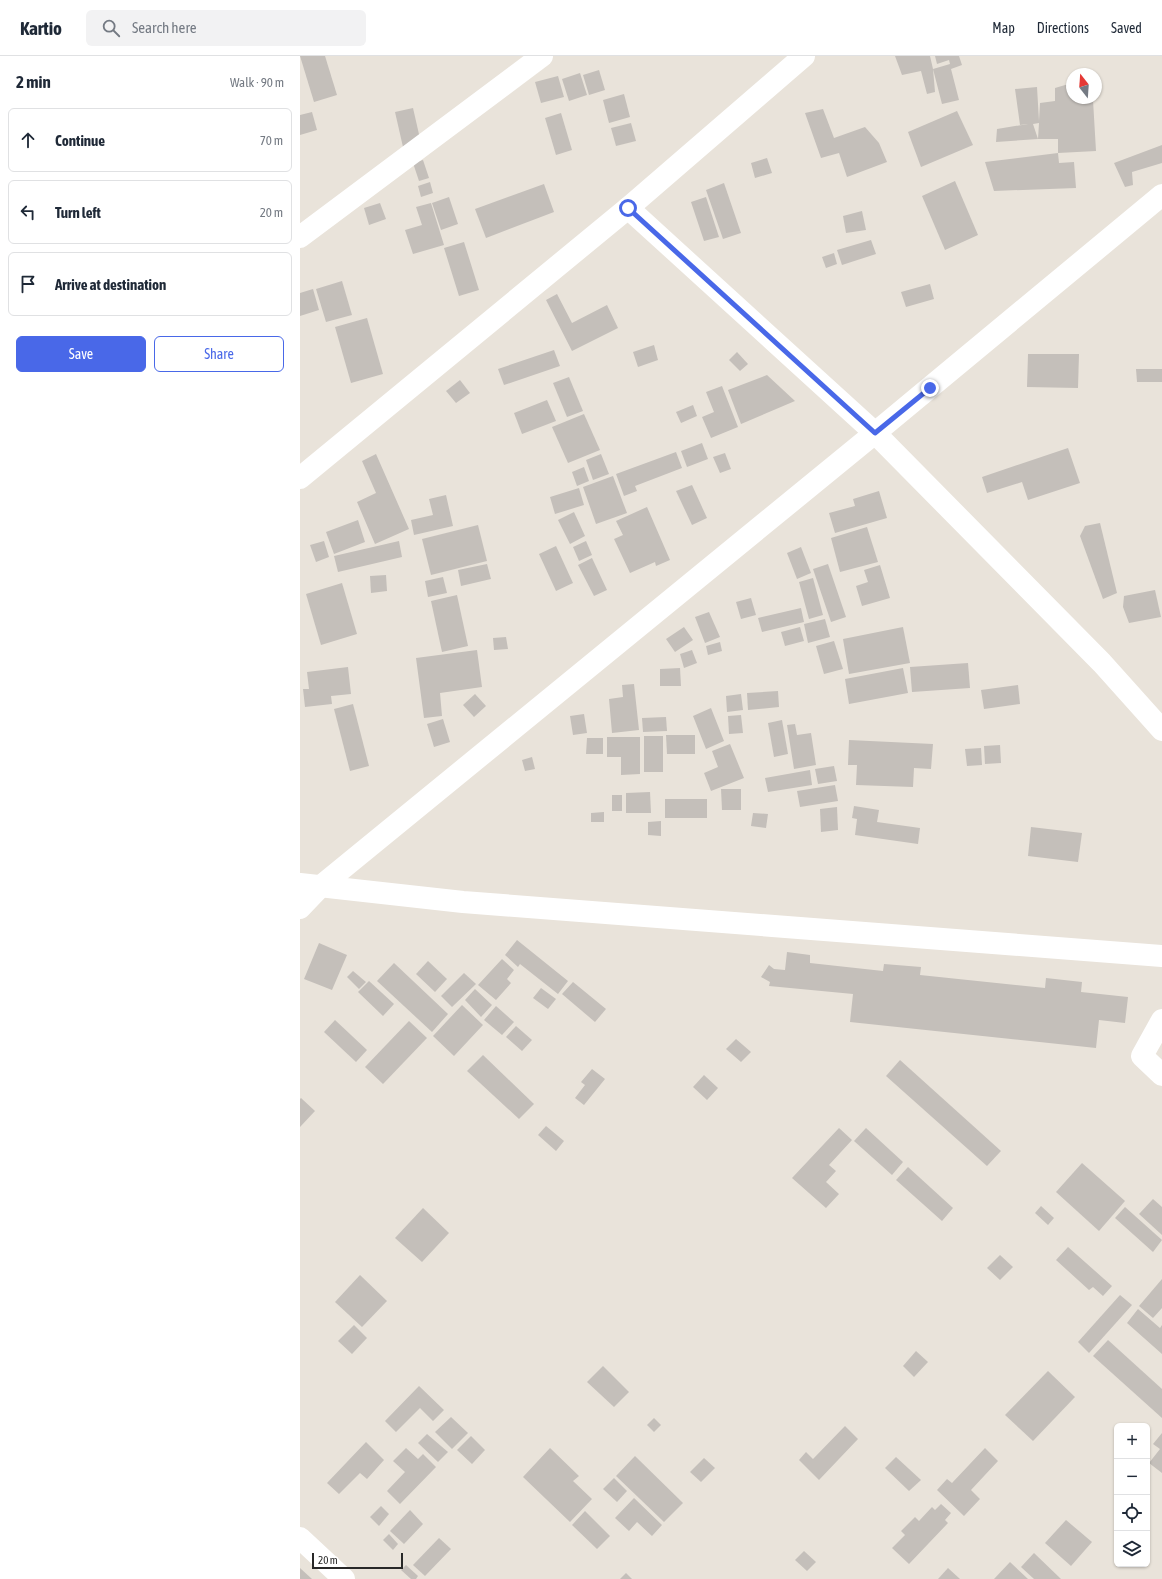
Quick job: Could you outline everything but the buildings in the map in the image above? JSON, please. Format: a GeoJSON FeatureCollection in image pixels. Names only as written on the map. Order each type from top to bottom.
{"type":"FeatureCollection","features":[{"type":"Feature","properties":{"kind":"street"},"geometry":{"type":"LineString","coordinates":[[300,237],[542,56]]}},
{"type":"Feature","properties":{"kind":"street"},"geometry":{"type":"LineString","coordinates":[[300,478],[628,208],[804,56]]}},
{"type":"Feature","properties":{"kind":"street"},"geometry":{"type":"LineString","coordinates":[[300,908],[310,885],[875,433],[1162,195]]}},
{"type":"Feature","properties":{"kind":"street"},"geometry":{"type":"LineString","coordinates":[[628,208],[875,433],[1102,663],[1162,730]]}},
{"type":"Feature","properties":{"kind":"street"},"geometry":{"type":"LineString","coordinates":[[310,885],[463,902],[1162,956]]}},
{"type":"Feature","properties":{"kind":"street"},"geometry":{"type":"LineString","coordinates":[[1162,1020],[1142,1056],[1162,1076]]}},
{"type":"Feature","properties":{"kind":"street"},"geometry":{"type":"LineString","coordinates":[[300,1538],[344,1579]]}},
{"type":"Feature","properties":{"kind":"route"},"geometry":{"type":"LineString","coordinates":[[628,208],[875,433],[930,388]]}}]}
